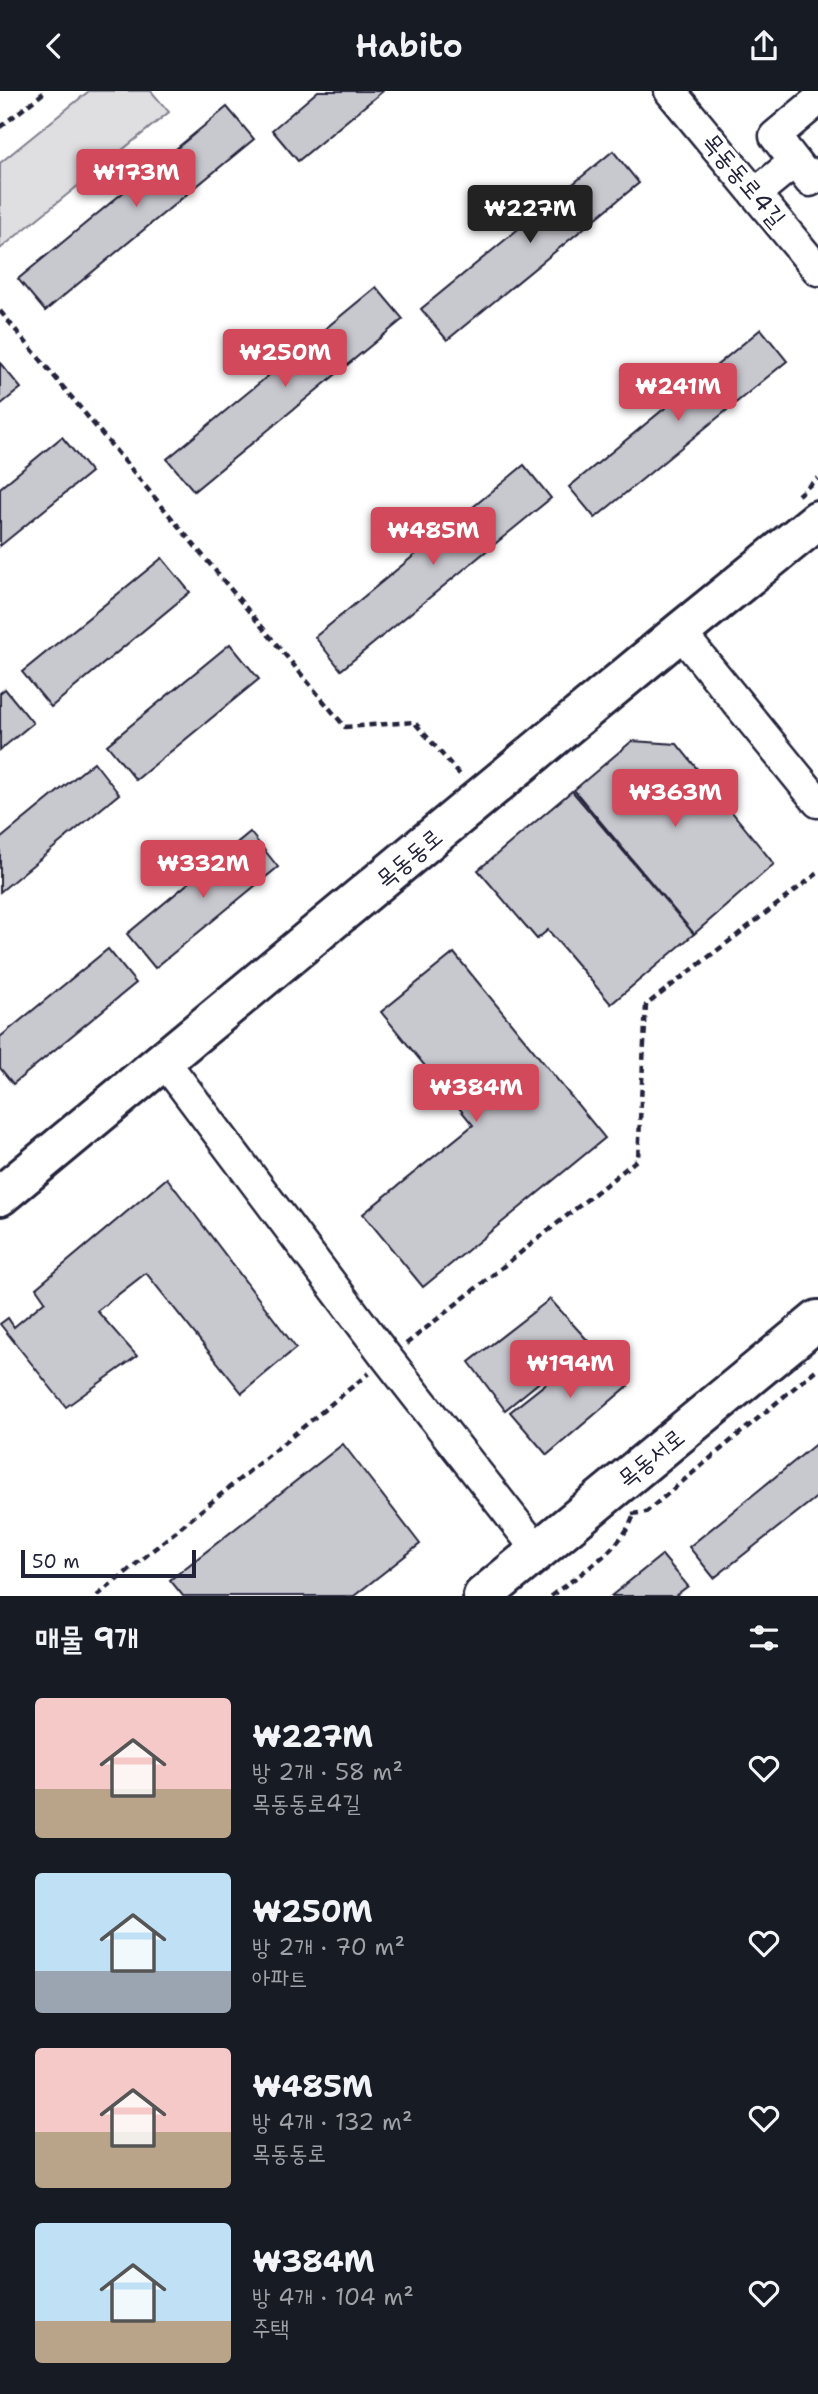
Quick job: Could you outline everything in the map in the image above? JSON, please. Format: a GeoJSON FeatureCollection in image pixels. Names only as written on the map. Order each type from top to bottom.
{"type":"FeatureCollection","features":[{"type":"Feature","properties":{"kind":"main road","name":"목동동로"},"geometry":{"type":"LineString","coordinates":[[0,1196],[818,520]]}},
{"type":"Feature","properties":{"kind":"main road","name":"목동서로"},"geometry":{"type":"LineString","coordinates":[[483,1596],[818,1320]]}},
{"type":"Feature","properties":{"kind":"street","name":"목동동로4길"},"geometry":{"type":"LineString","coordinates":[[670,91],[818,269]]}},
{"type":"Feature","properties":{"kind":"street"},"geometry":{"type":"LineString","coordinates":[[755,194],[806,168],[775,136],[818,100]]}},
{"type":"Feature","properties":{"kind":"street"},"geometry":{"type":"LineString","coordinates":[[680,632],[818,802]]}},
{"type":"Feature","properties":{"kind":"street"},"geometry":{"type":"LineString","coordinates":[[164,1061],[387,1358],[538,1551]]}},
{"type":"Feature","properties":{"kind":"path"},"geometry":{"type":"LineString","coordinates":[[0,127],[46,91]]}},
{"type":"Feature","properties":{"kind":"path"},"geometry":{"type":"LineString","coordinates":[[0,311],[345,727],[414,722],[481,799]]}},
{"type":"Feature","properties":{"kind":"path"},"geometry":{"type":"LineString","coordinates":[[97,1596],[387,1358],[638,1159],[646,1005],[818,873]]}},
{"type":"Feature","properties":{"kind":"path"},"geometry":{"type":"LineString","coordinates":[[624,1516],[646,1512],[818,1369]]}},
{"type":"Feature","properties":{"kind":"shaded area"},"geometry":{"type":"Polygon","coordinates":[[[89,91],[151,91],[169,112],[0,249],[0,163],[89,91]]]}},
{"type":"Feature","properties":{"kind":"building"},"geometry":{"type":"Polygon","coordinates":[[[318,91],[383,91],[298,161],[272,130],[318,91]]]}},
{"type":"Feature","properties":{"kind":"building"},"geometry":{"type":"Polygon","coordinates":[[[227,107],[254,139],[45,311],[18,279],[227,107]]]}},
{"type":"Feature","properties":{"kind":"building"},"geometry":{"type":"Polygon","coordinates":[[[613,151],[639,183],[447,340],[421,309],[613,151]]]}},
{"type":"Feature","properties":{"kind":"building"},"geometry":{"type":"Polygon","coordinates":[[[376,287],[403,319],[194,491],[167,459],[376,287]]]}},
{"type":"Feature","properties":{"kind":"building"},"geometry":{"type":"Polygon","coordinates":[[[761,329],[787,361],[595,518],[569,487],[761,329]]]}},
{"type":"Feature","properties":{"kind":"building"},"geometry":{"type":"Polygon","coordinates":[[[0,363],[21,388],[0,405],[0,363]]]}},
{"type":"Feature","properties":{"kind":"building"},"geometry":{"type":"Polygon","coordinates":[[[62,437],[91,472],[0,546],[0,488],[62,437]]]}},
{"type":"Feature","properties":{"kind":"building"},"geometry":{"type":"Polygon","coordinates":[[[524,465],[551,498],[341,670],[315,637],[524,465]]]}},
{"type":"Feature","properties":{"kind":"building"},"geometry":{"type":"Polygon","coordinates":[[[162,558],[190,592],[51,707],[22,672],[162,558]]]}},
{"type":"Feature","properties":{"kind":"building"},"geometry":{"type":"Polygon","coordinates":[[[230,644],[259,679],[136,780],[107,745],[230,644]]]}},
{"type":"Feature","properties":{"kind":"building"},"geometry":{"type":"Polygon","coordinates":[[[5,689],[33,723],[0,750],[0,693],[5,689]]]}},
{"type":"Feature","properties":{"kind":"building"},"geometry":{"type":"Polygon","coordinates":[[[632,741],[677,744],[774,864],[694,934],[574,790],[632,741]]]}},
{"type":"Feature","properties":{"kind":"building"},"geometry":{"type":"Polygon","coordinates":[[[94,762],[119,794],[0,892],[0,839],[94,762]]]}},
{"type":"Feature","properties":{"kind":"building"},"geometry":{"type":"Polygon","coordinates":[[[572,791],[694,934],[611,1004],[548,930],[537,939],[478,870],[572,791]]]}},
{"type":"Feature","properties":{"kind":"building"},"geometry":{"type":"Polygon","coordinates":[[[250,832],[278,867],[155,968],[127,934],[250,832]]]}},
{"type":"Feature","properties":{"kind":"building"},"geometry":{"type":"Polygon","coordinates":[[[108,949],[136,983],[13,1084],[0,1068],[0,1037],[108,949]]]}},
{"type":"Feature","properties":{"kind":"building"},"geometry":{"type":"Polygon","coordinates":[[[454,953],[605,1138],[423,1287],[363,1214],[473,1125],[381,1012],[454,953]]]}},
{"type":"Feature","properties":{"kind":"building"},"geometry":{"type":"Polygon","coordinates":[[[167,1178],[296,1348],[242,1393],[146,1273],[97,1311],[137,1356],[66,1407],[0,1324],[8,1318],[14,1327],[45,1301],[36,1288],[167,1178]]]}},
{"type":"Feature","properties":{"kind":"building"},"geometry":{"type":"Polygon","coordinates":[[[550,1299],[589,1342],[505,1410],[469,1362],[550,1299]]]}},
{"type":"Feature","properties":{"kind":"building"},"geometry":{"type":"Polygon","coordinates":[[[596,1344],[628,1386],[547,1455],[510,1412],[596,1344]]]}},
{"type":"Feature","properties":{"kind":"building"},"geometry":{"type":"Polygon","coordinates":[[[818,1442],[818,1496],[714,1578],[689,1547],[818,1442]]]}},
{"type":"Feature","properties":{"kind":"building"},"geometry":{"type":"Polygon","coordinates":[[[343,1444],[420,1544],[354,1596],[183,1596],[170,1580],[343,1444]]]}},
{"type":"Feature","properties":{"kind":"building"},"geometry":{"type":"Polygon","coordinates":[[[662,1555],[688,1586],[675,1596],[611,1596],[662,1555]]]}}]}
